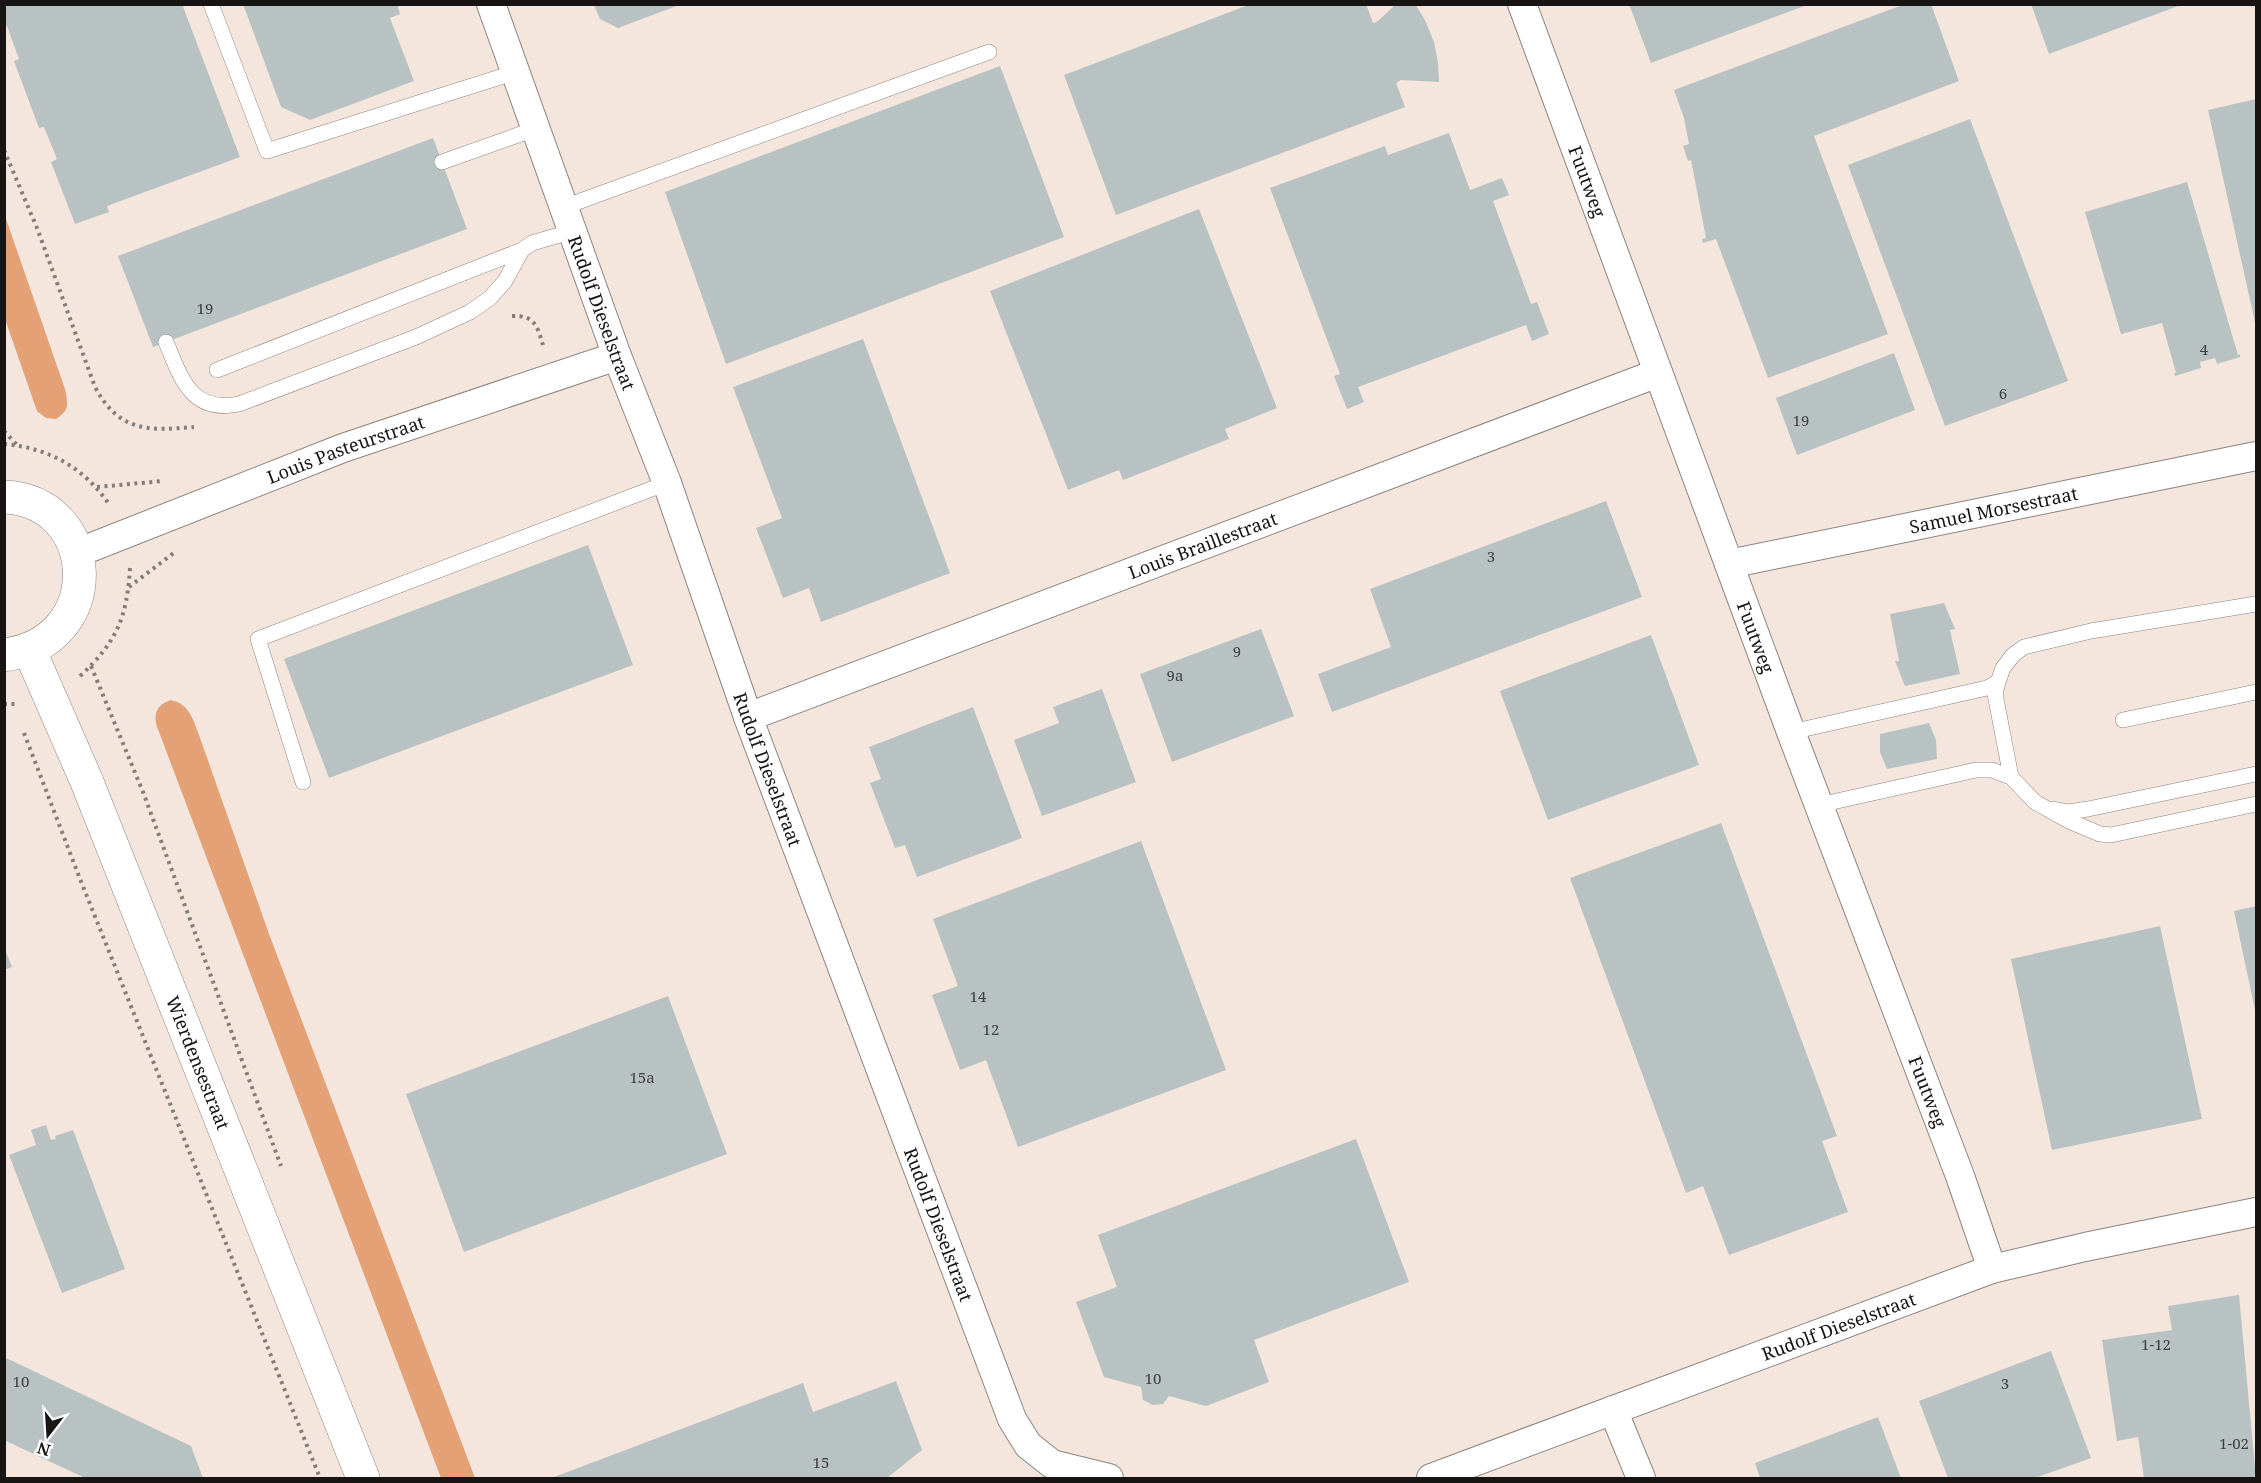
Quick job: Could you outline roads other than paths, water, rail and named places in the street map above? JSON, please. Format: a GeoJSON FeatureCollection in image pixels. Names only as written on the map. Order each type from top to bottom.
{"type":"FeatureCollection","features":[{"type":"Feature","properties":{"kind":"street","name":"Rudolf Dieselstraat"},"geometry":{"type":"LineString","coordinates":[[491,4],[617,356],[667,483],[748,717],[1012,1419],[1028,1445],[1049,1471],[1109,1479]]}},
{"type":"Feature","properties":{"kind":"street","name":"Fuutweg"},"geometry":{"type":"LineString","coordinates":[[1522,4],[1791,732],[1960,1176],[1992,1269]]}},
{"type":"Feature","properties":{"kind":"street","name":"Louis Pasteurstraat"},"geometry":{"type":"LineString","coordinates":[[77,553],[343,448],[617,356]]}},
{"type":"Feature","properties":{"kind":"street","name":"Louis Braillestraat"},"geometry":{"type":"LineString","coordinates":[[748,717],[1658,373]]}},
{"type":"Feature","properties":{"kind":"street","name":"Samuel Morsestraat"},"geometry":{"type":"LineString","coordinates":[[1729,564],[2256,456]]}},
{"type":"Feature","properties":{"kind":"street"},"geometry":{"type":"LineString","coordinates":[[4,498],[15,498],[36,505],[54,517],[68,533],[77,553],[81,575],[78,596],[70,615],[57,633],[39,645],[17,652]]}},
{"type":"Feature","properties":{"kind":"street","name":"Wierdensestraat"},"geometry":{"type":"LineString","coordinates":[[17,652],[83,772],[363,1479]]}},
{"type":"Feature","properties":{"kind":"street","name":"Rudolf Dieselstraat"},"geometry":{"type":"LineString","coordinates":[[1431,1479],[1992,1269],[2085,1247],[2256,1212]]}},
{"type":"Feature","properties":{"kind":"street"},"geometry":{"type":"LineString","coordinates":[[1613,1410],[1641,1479]]}},
{"type":"Feature","properties":{"kind":"lane"},"geometry":{"type":"LineString","coordinates":[[211,4],[267,151],[516,72]]}},
{"type":"Feature","properties":{"kind":"lane"},"geometry":{"type":"LineString","coordinates":[[217,370],[522,250],[569,219],[989,52]]}},
{"type":"Feature","properties":{"kind":"lane"},"geometry":{"type":"LineString","coordinates":[[442,162],[535,129]]}},
{"type":"Feature","properties":{"kind":"lane"},"geometry":{"type":"LineString","coordinates":[[166,342],[180,376],[190,392],[211,404],[229,406],[239,404],[416,337],[470,312],[490,298],[505,281],[522,250]]}},
{"type":"Feature","properties":{"kind":"lane"},"geometry":{"type":"LineString","coordinates":[[303,782],[258,639],[667,483]]}},
{"type":"Feature","properties":{"kind":"lane"},"geometry":{"type":"LineString","coordinates":[[2011,777],[1995,694],[2004,668],[2013,655],[2024,647],[2091,631],[2256,604]]}},
{"type":"Feature","properties":{"kind":"lane"},"geometry":{"type":"LineString","coordinates":[[1791,732],[1964,694],[1987,688],[1998,682]]}},
{"type":"Feature","properties":{"kind":"lane"},"geometry":{"type":"LineString","coordinates":[[2123,720],[2256,692]]}},
{"type":"Feature","properties":{"kind":"lane"},"geometry":{"type":"LineString","coordinates":[[1819,805],[1969,771],[1992,770],[2011,777],[2035,801],[2079,826],[2100,834],[2111,835],[2256,804]]}},
{"type":"Feature","properties":{"kind":"lane"},"geometry":{"type":"LineString","coordinates":[[2048,807],[2068,812],[2078,811],[2256,774]]}}]}
